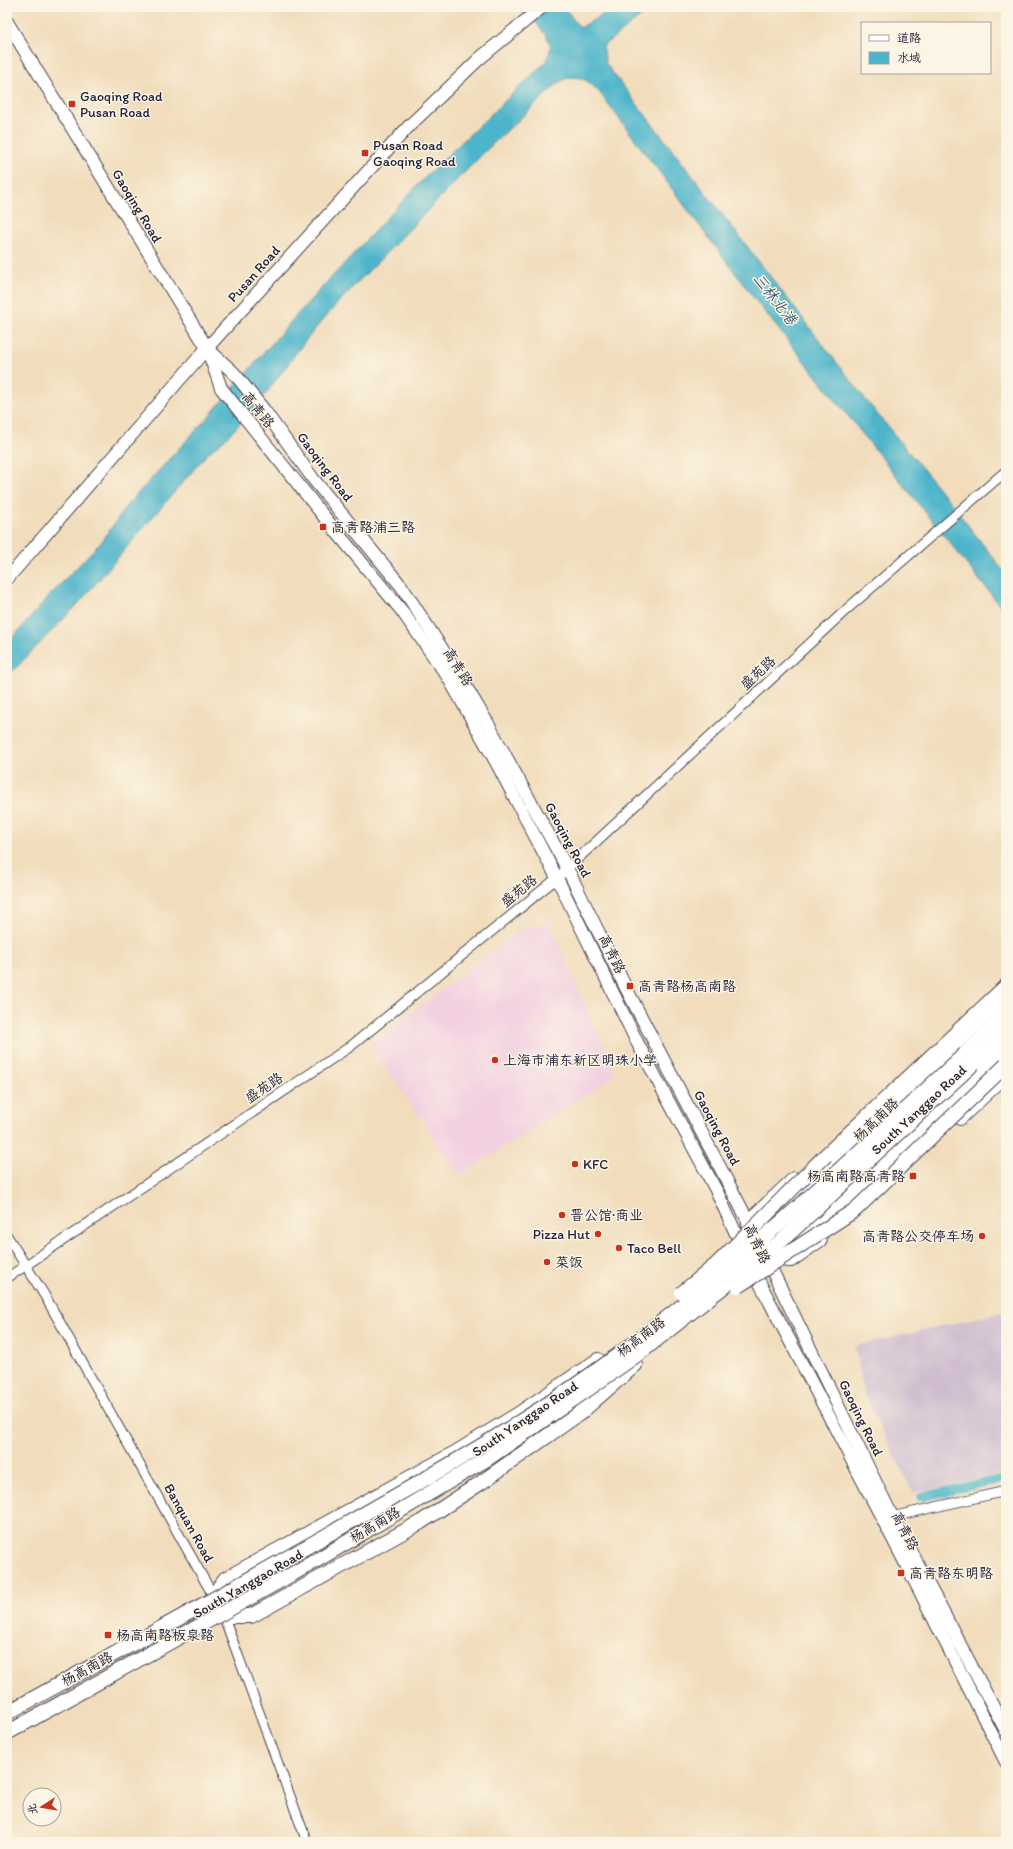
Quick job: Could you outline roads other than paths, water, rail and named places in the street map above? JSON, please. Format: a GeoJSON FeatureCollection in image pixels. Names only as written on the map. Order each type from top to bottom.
{"type":"FeatureCollection","features":[{"type":"Feature","properties":{"kind":"highway","name":"杨高南路"},"geometry":{"type":"LineString","coordinates":[[563,1393],[598,1360],[716,1265],[826,1155],[1006,986]]}},
{"type":"Feature","properties":{"kind":"highway","name":"杨高南路"},"geometry":{"type":"LineString","coordinates":[[7,1733],[312,1563],[487,1460],[600,1382],[780,1242],[969,1059],[1006,1014]]}},
{"type":"Feature","properties":{"kind":"highway","name":"杨高南路"},"geometry":{"type":"LineString","coordinates":[[7,1713],[299,1552],[479,1448],[563,1393],[628,1347],[769,1234],[969,1059],[1006,1033]]}},
{"type":"Feature","properties":{"kind":"highway","name":"杨高南路"},"geometry":{"type":"LineString","coordinates":[[600,1382],[635,1366],[727,1293],[855,1210],[1006,1065]]}},
{"type":"Feature","properties":{"kind":"highway"},"geometry":{"type":"LineString","coordinates":[[598,1360],[455,1453],[225,1579],[218,1606],[251,1616],[420,1522],[482,1482],[580,1413],[635,1366]]}},
{"type":"Feature","properties":{"kind":"main road","name":"Pusan Road"},"geometry":{"type":"LineString","coordinates":[[7,579],[207,348],[409,126],[479,59],[542,7]]}},
{"type":"Feature","properties":{"kind":"main road","name":"Gaoqing Road"},"geometry":{"type":"LineString","coordinates":[[7,22],[207,348],[234,373],[264,410],[314,480],[406,593],[487,722],[567,868],[626,988],[749,1220],[888,1518],[1006,1731]]}},
{"type":"Feature","properties":{"kind":"main road","name":"高青路"},"geometry":{"type":"LineString","coordinates":[[207,348],[221,388],[416,628],[448,677],[496,762],[557,878],[637,1042],[717,1192],[761,1287],[888,1518],[1006,1762]]}},
{"type":"Feature","properties":{"kind":"main road"},"geometry":{"type":"LineString","coordinates":[[745,1253],[749,1220],[1006,979]]}},
{"type":"Feature","properties":{"kind":"main road","name":"杨高南路"},"geometry":{"type":"LineString","coordinates":[[756,1235],[1006,997]]}},
{"type":"Feature","properties":{"kind":"main road","name":"South Yanggao Road"},"geometry":{"type":"LineString","coordinates":[[7,1708],[218,1606],[486,1463],[583,1398],[674,1331],[735,1284],[753,1268],[849,1197],[1006,1048]]}},
{"type":"Feature","properties":{"kind":"main road"},"geometry":{"type":"LineString","coordinates":[[767,1259],[791,1261],[854,1216],[1006,1076]]}},
{"type":"Feature","properties":{"kind":"main road"},"geometry":{"type":"LineString","coordinates":[[749,1220],[753,1253],[753,1268]]}},
{"type":"Feature","properties":{"kind":"main road"},"geometry":{"type":"LineString","coordinates":[[753,1268],[756,1235]]}},
{"type":"Feature","properties":{"kind":"main road","name":"South Yanggao Road"},"geometry":{"type":"LineString","coordinates":[[7,1737],[138,1664],[274,1564],[477,1446],[545,1402],[574,1382],[745,1253]]}},
{"type":"Feature","properties":{"kind":"main road","name":"杨高南路"},"geometry":{"type":"LineString","coordinates":[[674,1331],[676,1327],[753,1268]]}},
{"type":"Feature","properties":{"kind":"main road"},"geometry":{"type":"LineString","coordinates":[[735,1284],[743,1280],[750,1279],[761,1287]]}},
{"type":"Feature","properties":{"kind":"street","name":"盛苑路"},"geometry":{"type":"LineString","coordinates":[[7,1278],[351,1046],[557,878],[847,609],[1006,471]]}},
{"type":"Feature","properties":{"kind":"street","name":"Banquan Road"},"geometry":{"type":"LineString","coordinates":[[7,1236],[27,1265],[218,1606],[307,1842]]}},
{"type":"Feature","properties":{"kind":"street"},"geometry":{"type":"LineString","coordinates":[[888,1518],[1006,1491]]}},
{"type":"Feature","properties":{"kind":"water","name":"三林北港"},"geometry":{"type":"Polygon","coordinates":[[[523,7],[564,7],[580,28],[602,15],[612,7],[653,7],[603,46],[606,64],[865,399],[946,497],[1006,574],[1006,613],[760,306],[602,96],[590,83],[574,77],[568,78],[558,84],[490,147],[345,296],[302,345],[253,410],[208,453],[78,604],[7,677],[7,644],[53,592],[102,541],[127,505],[209,416],[301,310],[426,176],[547,61],[551,46],[546,35],[523,7]]]}},
{"type":"Feature","properties":{"kind":"waterway"},"geometry":{"type":"LineString","coordinates":[[921,1497],[1006,1478]]}},
{"type":"Feature","properties":{"kind":"place","name":"Gaoqing Road Pusan Road"},"geometry":{"type":"Point","coordinates":[72,104]}},
{"type":"Feature","properties":{"kind":"place","name":"Pusan Road Gaoqing Road"},"geometry":{"type":"Point","coordinates":[365,153]}},
{"type":"Feature","properties":{"kind":"place","name":"高青路浦三路"},"geometry":{"type":"Point","coordinates":[323,527]}},
{"type":"Feature","properties":{"kind":"place","name":"高青路杨高南路"},"geometry":{"type":"Point","coordinates":[630,986]}},
{"type":"Feature","properties":{"kind":"place","name":"上海市浦东新区明珠小学"},"geometry":{"type":"Point","coordinates":[495,1060]}},
{"type":"Feature","properties":{"kind":"place","name":"KFC"},"geometry":{"type":"Point","coordinates":[575,1164]}},
{"type":"Feature","properties":{"kind":"place","name":"杨高南路高青路"},"geometry":{"type":"Point","coordinates":[913,1176]}},
{"type":"Feature","properties":{"kind":"place","name":"晋公馆·商业"},"geometry":{"type":"Point","coordinates":[562,1215]}},
{"type":"Feature","properties":{"kind":"place","name":"Pizza Hut"},"geometry":{"type":"Point","coordinates":[598,1234]}},
{"type":"Feature","properties":{"kind":"place","name":"高青路公交停车场"},"geometry":{"type":"Point","coordinates":[982,1236]}},
{"type":"Feature","properties":{"kind":"place","name":"Taco Bell"},"geometry":{"type":"Point","coordinates":[619,1248]}},
{"type":"Feature","properties":{"kind":"place","name":"菜饭"},"geometry":{"type":"Point","coordinates":[547,1262]}},
{"type":"Feature","properties":{"kind":"place","name":"高青路东明路"},"geometry":{"type":"Point","coordinates":[901,1573]}},
{"type":"Feature","properties":{"kind":"place","name":"杨高南路板泉路"},"geometry":{"type":"Point","coordinates":[108,1635]}}]}
